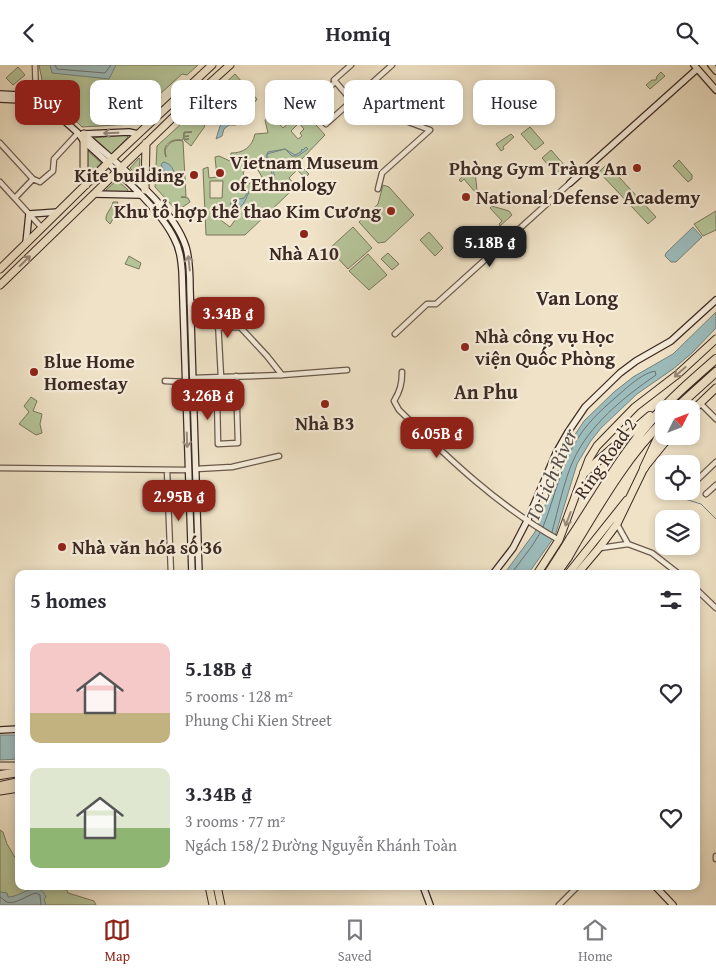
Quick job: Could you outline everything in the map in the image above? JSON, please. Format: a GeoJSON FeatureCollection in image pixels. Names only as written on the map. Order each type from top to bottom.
{"type":"FeatureCollection","features":[{"type":"Feature","properties":{"kind":"highway","name":"Ring Road 2"},"geometry":{"type":"LineString","coordinates":[[573,541],[630,448],[671,399],[716,359]]}},
{"type":"Feature","properties":{"kind":"highway"},"geometry":{"type":"LineString","coordinates":[[685,400],[716,372]]}},
{"type":"Feature","properties":{"kind":"highway"},"geometry":{"type":"LineString","coordinates":[[584,473],[671,399]]}},
{"type":"Feature","properties":{"kind":"highway","name":"Ring Road 2"},"geometry":{"type":"LineString","coordinates":[[573,541],[626,465],[655,429]]}},
{"type":"Feature","properties":{"kind":"highway"},"geometry":{"type":"LineString","coordinates":[[644,468],[655,444]]}},
{"type":"Feature","properties":{"kind":"highway"},"geometry":{"type":"LineString","coordinates":[[558,570],[573,541]]}},
{"type":"Feature","properties":{"kind":"highway"},"geometry":{"type":"LineString","coordinates":[[552,570],[565,555]]}},
{"type":"Feature","properties":{"kind":"highway"},"geometry":{"type":"LineString","coordinates":[[0,771],[15,771]]}},
{"type":"Feature","properties":{"kind":"highway"},"geometry":{"type":"LineString","coordinates":[[0,775],[15,772]]}},
{"type":"Feature","properties":{"kind":"highway"},"geometry":{"type":"LineString","coordinates":[[0,782],[15,781]]}},
{"type":"Feature","properties":{"kind":"highway"},"geometry":{"type":"LineString","coordinates":[[0,786],[15,782]]}},
{"type":"Feature","properties":{"kind":"main road"},"geometry":{"type":"LineString","coordinates":[[195,80],[212,65]]}},
{"type":"Feature","properties":{"kind":"main road"},"geometry":{"type":"LineString","coordinates":[[711,65],[716,71]]}},
{"type":"Feature","properties":{"kind":"main road"},"geometry":{"type":"LineString","coordinates":[[212,80],[227,66]]}},
{"type":"Feature","properties":{"kind":"main road"},"geometry":{"type":"LineString","coordinates":[[570,183],[696,67],[716,89]]}},
{"type":"Feature","properties":{"kind":"main road"},"geometry":{"type":"LineString","coordinates":[[0,94],[15,95]]}},
{"type":"Feature","properties":{"kind":"main road"},"geometry":{"type":"LineString","coordinates":[[0,99],[15,100]]}},
{"type":"Feature","properties":{"kind":"main road"},"geometry":{"type":"LineString","coordinates":[[0,269],[171,103]]}},
{"type":"Feature","properties":{"kind":"main road"},"geometry":{"type":"LineString","coordinates":[[0,285],[171,119]]}},
{"type":"Feature","properties":{"kind":"main road"},"geometry":{"type":"LineString","coordinates":[[69,125],[171,218],[184,242],[189,261],[199,570]]}},
{"type":"Feature","properties":{"kind":"main road"},"geometry":{"type":"LineString","coordinates":[[82,136],[129,132],[138,135]]}},
{"type":"Feature","properties":{"kind":"main road"},"geometry":{"type":"LineString","coordinates":[[82,136],[86,185]]}},
{"type":"Feature","properties":{"kind":"main road"},"geometry":{"type":"LineString","coordinates":[[146,143],[143,193],[168,227],[180,252],[192,570]]}},
{"type":"Feature","properties":{"kind":"main road"},"geometry":{"type":"LineString","coordinates":[[94,194],[143,193]]}},
{"type":"Feature","properties":{"kind":"main road"},"geometry":{"type":"LineString","coordinates":[[26,243],[29,214],[58,212]]}},
{"type":"Feature","properties":{"kind":"main road"},"geometry":{"type":"LineString","coordinates":[[42,227],[50,236]]}},
{"type":"Feature","properties":{"kind":"main road"},"geometry":{"type":"LineString","coordinates":[[496,570],[513,548],[527,521],[556,453],[585,407],[620,373],[636,361],[671,341],[716,300]]}},
{"type":"Feature","properties":{"kind":"main road"},"geometry":{"type":"LineString","coordinates":[[539,570],[557,539],[589,459],[597,446],[644,399],[678,374],[716,339]]}},
{"type":"Feature","properties":{"kind":"main road"},"geometry":{"type":"LineString","coordinates":[[700,403],[716,388]]}},
{"type":"Feature","properties":{"kind":"main road"},"geometry":{"type":"LineString","coordinates":[[580,570],[617,524],[644,468],[663,445]]}},
{"type":"Feature","properties":{"kind":"main road"},"geometry":{"type":"LineString","coordinates":[[188,470],[196,469]]}},
{"type":"Feature","properties":{"kind":"main road"},"geometry":{"type":"LineString","coordinates":[[571,570],[630,496]]}},
{"type":"Feature","properties":{"kind":"main road"},"geometry":{"type":"LineString","coordinates":[[557,539],[582,556]]}},
{"type":"Feature","properties":{"kind":"main road"},"geometry":{"type":"LineString","coordinates":[[0,730],[15,729]]}},
{"type":"Feature","properties":{"kind":"main road"},"geometry":{"type":"LineString","coordinates":[[0,766],[15,766]]}},
{"type":"Feature","properties":{"kind":"main road"},"geometry":{"type":"LineString","coordinates":[[0,791],[15,789]]}},
{"type":"Feature","properties":{"kind":"main road"},"geometry":{"type":"LineString","coordinates":[[210,890],[213,905]]}},
{"type":"Feature","properties":{"kind":"main road"},"geometry":{"type":"LineString","coordinates":[[218,890],[221,905]]}},
{"type":"Feature","properties":{"kind":"main road"},"geometry":{"type":"LineString","coordinates":[[424,890],[430,905]]}},
{"type":"Feature","properties":{"kind":"main road"},"geometry":{"type":"LineString","coordinates":[[658,890],[673,905]]}},
{"type":"Feature","properties":{"kind":"street"},"geometry":{"type":"LineString","coordinates":[[35,65],[35,80]]}},
{"type":"Feature","properties":{"kind":"street"},"geometry":{"type":"LineString","coordinates":[[344,108],[326,124],[310,106],[351,65]]}},
{"type":"Feature","properties":{"kind":"street"},"geometry":{"type":"LineString","coordinates":[[375,80],[392,65]]}},
{"type":"Feature","properties":{"kind":"street"},"geometry":{"type":"LineString","coordinates":[[335,81],[344,92]]}},
{"type":"Feature","properties":{"kind":"street"},"geometry":{"type":"LineString","coordinates":[[378,189],[382,173],[430,130],[417,125]]}},
{"type":"Feature","properties":{"kind":"street"},"geometry":{"type":"LineString","coordinates":[[0,143],[33,179],[39,182],[53,171],[54,159],[82,136]]}},
{"type":"Feature","properties":{"kind":"street"},"geometry":{"type":"LineString","coordinates":[[14,198],[33,179]]}},
{"type":"Feature","properties":{"kind":"street"},"geometry":{"type":"LineString","coordinates":[[0,182],[42,227]]}},
{"type":"Feature","properties":{"kind":"street"},"geometry":{"type":"LineString","coordinates":[[395,334],[427,304],[436,304],[570,183]]}},
{"type":"Feature","properties":{"kind":"street"},"geometry":{"type":"LineString","coordinates":[[190,303],[217,302],[282,375]]}},
{"type":"Feature","properties":{"kind":"street"},"geometry":{"type":"LineString","coordinates":[[217,302],[221,377]]}},
{"type":"Feature","properties":{"kind":"street"},"geometry":{"type":"LineString","coordinates":[[218,327],[240,327]]}},
{"type":"Feature","properties":{"kind":"street"},"geometry":{"type":"LineString","coordinates":[[193,378],[282,375],[347,370]]}},
{"type":"Feature","properties":{"kind":"street"},"geometry":{"type":"LineString","coordinates":[[402,372],[402,383],[394,401],[399,410],[481,486],[537,528],[557,539]]}},
{"type":"Feature","properties":{"kind":"street"},"geometry":{"type":"LineString","coordinates":[[236,376],[238,397],[238,443],[218,444],[217,397],[238,397]]}},
{"type":"Feature","properties":{"kind":"street"},"geometry":{"type":"LineString","coordinates":[[165,381],[185,381]]}},
{"type":"Feature","properties":{"kind":"street"},"geometry":{"type":"LineString","coordinates":[[700,403],[716,419]]}},
{"type":"Feature","properties":{"kind":"street"},"geometry":{"type":"LineString","coordinates":[[196,469],[232,467],[279,456]]}},
{"type":"Feature","properties":{"kind":"street"},"geometry":{"type":"LineString","coordinates":[[700,477],[716,462]]}},
{"type":"Feature","properties":{"kind":"street"},"geometry":{"type":"LineString","coordinates":[[0,468],[188,470]]}},
{"type":"Feature","properties":{"kind":"street"},"geometry":{"type":"LineString","coordinates":[[167,470],[171,570]]}},
{"type":"Feature","properties":{"kind":"street"},"geometry":{"type":"LineString","coordinates":[[706,494],[716,485]]}},
{"type":"Feature","properties":{"kind":"street"},"geometry":{"type":"LineString","coordinates":[[617,524],[628,544]]}},
{"type":"Feature","properties":{"kind":"street"},"geometry":{"type":"LineString","coordinates":[[599,548],[628,544],[652,553],[674,570]]}},
{"type":"Feature","properties":{"kind":"street"},"geometry":{"type":"LineString","coordinates":[[700,593],[716,608]]}},
{"type":"Feature","properties":{"kind":"street"},"geometry":{"type":"LineString","coordinates":[[559,905],[574,890]]}},
{"type":"Feature","properties":{"kind":"green space"},"geometry":{"type":"Polygon","coordinates":[[[39,65],[198,65],[187,75],[182,74],[175,80],[171,80],[171,84],[161,93],[161,80],[90,80],[90,125],[116,125],[82,127],[80,125],[80,80],[42,80],[39,65]]]}},
{"type":"Feature","properties":{"kind":"green space"},"geometry":{"type":"Polygon","coordinates":[[[18,67],[25,75],[19,80],[15,80],[13,85],[6,78],[18,67]]]}},
{"type":"Feature","properties":{"kind":"green space"},"geometry":{"type":"Polygon","coordinates":[[[661,72],[665,76],[650,89],[646,85],[652,80],[656,80],[661,72]]]}},
{"type":"Feature","properties":{"kind":"green space"},"geometry":{"type":"Polygon","coordinates":[[[235,74],[240,80],[229,80],[235,74]]]}},
{"type":"Feature","properties":{"kind":"green space"},"geometry":{"type":"Polygon","coordinates":[[[180,125],[205,126],[191,146],[184,140],[189,139],[184,139],[184,137],[189,136],[184,136],[184,133],[192,132],[184,132],[183,140],[177,140],[183,141],[186,197],[181,197],[188,198],[190,202],[177,211],[155,187],[157,146],[180,125]]]}},
{"type":"Feature","properties":{"kind":"green space"},"geometry":{"type":"Polygon","coordinates":[[[266,125],[280,125],[283,128],[286,125],[297,125],[291,131],[298,139],[302,136],[300,133],[304,129],[301,125],[316,125],[325,135],[298,163],[309,174],[245,235],[206,235],[203,169],[208,167],[209,178],[217,177],[215,157],[219,156],[230,161],[231,153],[240,152],[250,146],[255,134],[268,133],[266,125]],[[255,165],[243,172],[246,185],[262,177],[255,165]],[[297,170],[289,178],[296,186],[305,177],[297,170]],[[210,181],[210,198],[222,198],[223,181],[210,181]],[[226,207],[218,218],[230,227],[238,216],[226,207]]]}},
{"type":"Feature","properties":{"kind":"green space"},"geometry":{"type":"Polygon","coordinates":[[[530,127],[544,143],[535,150],[521,134],[530,127]]]}},
{"type":"Feature","properties":{"kind":"green space"},"geometry":{"type":"Polygon","coordinates":[[[511,134],[514,137],[501,151],[496,144],[511,134]]]}},
{"type":"Feature","properties":{"kind":"green space"},"geometry":{"type":"Polygon","coordinates":[[[126,135],[128,137],[111,154],[92,138],[126,135]]]}},
{"type":"Feature","properties":{"kind":"green space"},"geometry":{"type":"Polygon","coordinates":[[[87,150],[101,163],[88,175],[87,174],[87,150]]]}},
{"type":"Feature","properties":{"kind":"green space"},"geometry":{"type":"Polygon","coordinates":[[[551,150],[565,166],[556,174],[542,158],[551,150]]]}},
{"type":"Feature","properties":{"kind":"green space"},"geometry":{"type":"Polygon","coordinates":[[[140,159],[139,177],[130,168],[140,159]]]}},
{"type":"Feature","properties":{"kind":"green space"},"geometry":{"type":"Polygon","coordinates":[[[679,160],[692,175],[692,179],[688,182],[673,166],[679,160]]]}},
{"type":"Feature","properties":{"kind":"green space"},"geometry":{"type":"Polygon","coordinates":[[[607,164],[656,217],[648,224],[599,172],[607,164]]]}},
{"type":"Feature","properties":{"kind":"green space"},"geometry":{"type":"Polygon","coordinates":[[[470,169],[475,172],[477,190],[475,192],[464,179],[461,182],[459,180],[470,169]]]}},
{"type":"Feature","properties":{"kind":"green space"},"geometry":{"type":"Polygon","coordinates":[[[117,180],[128,190],[127,192],[107,192],[106,190],[117,180]]]}},
{"type":"Feature","properties":{"kind":"green space","name":"Khu tổ hợp thể thao Kim Cương"},"geometry":{"type":"Polygon","coordinates":[[[383,185],[389,187],[414,215],[385,242],[378,243],[359,222],[378,204],[383,185]]]}},
{"type":"Feature","properties":{"kind":"green space"},"geometry":{"type":"Polygon","coordinates":[[[113,202],[118,202],[117,205],[121,206],[110,224],[106,218],[113,202]]]}},
{"type":"Feature","properties":{"kind":"green space"},"geometry":{"type":"Polygon","coordinates":[[[492,206],[509,211],[512,215],[500,226],[499,224],[502,221],[490,208],[492,206]]]}},
{"type":"Feature","properties":{"kind":"green space"},"geometry":{"type":"Polygon","coordinates":[[[716,211],[716,230],[703,236],[694,224],[716,211]]]}},
{"type":"Feature","properties":{"kind":"green space"},"geometry":{"type":"Polygon","coordinates":[[[353,227],[372,248],[348,269],[329,249],[353,227]]]}},
{"type":"Feature","properties":{"kind":"green space"},"geometry":{"type":"Polygon","coordinates":[[[465,230],[471,236],[459,247],[454,241],[465,230]]]}},
{"type":"Feature","properties":{"kind":"green space"},"geometry":{"type":"Polygon","coordinates":[[[429,232],[443,248],[435,256],[420,240],[429,232]]]}},
{"type":"Feature","properties":{"kind":"green space"},"geometry":{"type":"Polygon","coordinates":[[[388,253],[399,264],[392,270],[381,259],[388,253]]]}},
{"type":"Feature","properties":{"kind":"green space"},"geometry":{"type":"Polygon","coordinates":[[[368,254],[387,275],[369,290],[349,271],[368,254]]]}},
{"type":"Feature","properties":{"kind":"green space"},"geometry":{"type":"Polygon","coordinates":[[[129,256],[141,263],[139,269],[125,264],[129,256]]]}},
{"type":"Feature","properties":{"kind":"green space"},"geometry":{"type":"Polygon","coordinates":[[[31,397],[37,401],[33,411],[42,414],[40,424],[42,433],[36,435],[19,424],[29,412],[24,406],[31,397]]]}},
{"type":"Feature","properties":{"kind":"green space"},"geometry":{"type":"Polygon","coordinates":[[[0,830],[3,832],[7,844],[15,857],[15,890],[67,890],[68,893],[94,901],[96,905],[0,905],[0,830]]]}},
{"type":"Feature","properties":{"kind":"water"},"geometry":{"type":"Polygon","coordinates":[[[50,65],[116,65],[109,79],[52,73],[50,65]]]}},
{"type":"Feature","properties":{"kind":"water"},"geometry":{"type":"Polygon","coordinates":[[[229,125],[224,129],[222,136],[216,139],[220,126],[229,125]]]}},
{"type":"Feature","properties":{"kind":"water"},"geometry":{"type":"Polygon","coordinates":[[[306,147],[308,149],[298,156],[292,156],[285,149],[295,155],[306,147]]]}},
{"type":"Feature","properties":{"kind":"water"},"geometry":{"type":"Polygon","coordinates":[[[267,154],[274,175],[273,183],[271,185],[273,182],[267,154]]]}},
{"type":"Feature","properties":{"kind":"water"},"geometry":{"type":"Polygon","coordinates":[[[163,162],[170,165],[173,170],[174,178],[169,182],[165,182],[162,178],[164,170],[161,165],[163,162]]]}},
{"type":"Feature","properties":{"kind":"water"},"geometry":{"type":"Polygon","coordinates":[[[269,186],[250,190],[244,203],[237,210],[233,209],[230,204],[232,201],[244,198],[250,189],[269,186]]]}},
{"type":"Feature","properties":{"kind":"water"},"geometry":{"type":"Polygon","coordinates":[[[693,227],[702,237],[676,262],[671,262],[665,256],[666,253],[693,227]]]}},
{"type":"Feature","properties":{"kind":"water"},"geometry":{"type":"Polygon","coordinates":[[[716,312],[716,328],[692,353],[637,394],[601,428],[590,442],[577,464],[555,536],[531,570],[507,570],[535,532],[562,460],[584,421],[614,392],[633,377],[673,354],[716,312]]]}},
{"type":"Feature","properties":{"kind":"water"},"geometry":{"type":"Polygon","coordinates":[[[0,735],[15,735],[15,759],[0,760],[0,735]]]}},
{"type":"Feature","properties":{"kind":"water"},"geometry":{"type":"Polygon","coordinates":[[[29,890],[40,890],[45,894],[46,905],[0,905],[0,892],[7,893],[8,897],[29,890]]]}},
{"type":"Feature","properties":{"kind":"waterway"},"geometry":{"type":"LineString","coordinates":[[688,500],[701,504],[716,519]]}},
{"type":"Feature","properties":{"kind":"place","name":"Phòng Gym Tràng An"},"geometry":{"type":"Point","coordinates":[637,168]}},
{"type":"Feature","properties":{"kind":"place","name":"Vietnam Museum of Ethnology"},"geometry":{"type":"Point","coordinates":[220,173]}},
{"type":"Feature","properties":{"kind":"place","name":"Kite building"},"geometry":{"type":"Point","coordinates":[194,175]}},
{"type":"Feature","properties":{"kind":"place","name":"National Defense Academy"},"geometry":{"type":"Point","coordinates":[466,197]}},
{"type":"Feature","properties":{"kind":"place","name":"Khu tổ hợp thể thao Kim Cương"},"geometry":{"type":"Point","coordinates":[391,211]}},
{"type":"Feature","properties":{"kind":"place","name":"Nhà A10"},"geometry":{"type":"Point","coordinates":[304,234]}},
{"type":"Feature","properties":{"kind":"place","name":"Nhà công vụ Học viện Quốc Phòng"},"geometry":{"type":"Point","coordinates":[465,347]}},
{"type":"Feature","properties":{"kind":"place","name":"Blue Home Homestay"},"geometry":{"type":"Point","coordinates":[34,372]}},
{"type":"Feature","properties":{"kind":"place","name":"Nhà B3"},"geometry":{"type":"Point","coordinates":[325,404]}},
{"type":"Feature","properties":{"kind":"place","name":"Nhà văn hóa số 36"},"geometry":{"type":"Point","coordinates":[62,547]}},
{"type":"Feature","properties":{"kind":"district","name":"Van Long"},"geometry":{"type":"Point","coordinates":[577,298]}},
{"type":"Feature","properties":{"kind":"district","name":"An Phu"},"geometry":{"type":"Point","coordinates":[486,392]}},
{"type":"Feature","properties":{"kind":"water label","name":"To Lich River"},"geometry":{"type":"Point","coordinates":[551,475]}}]}
